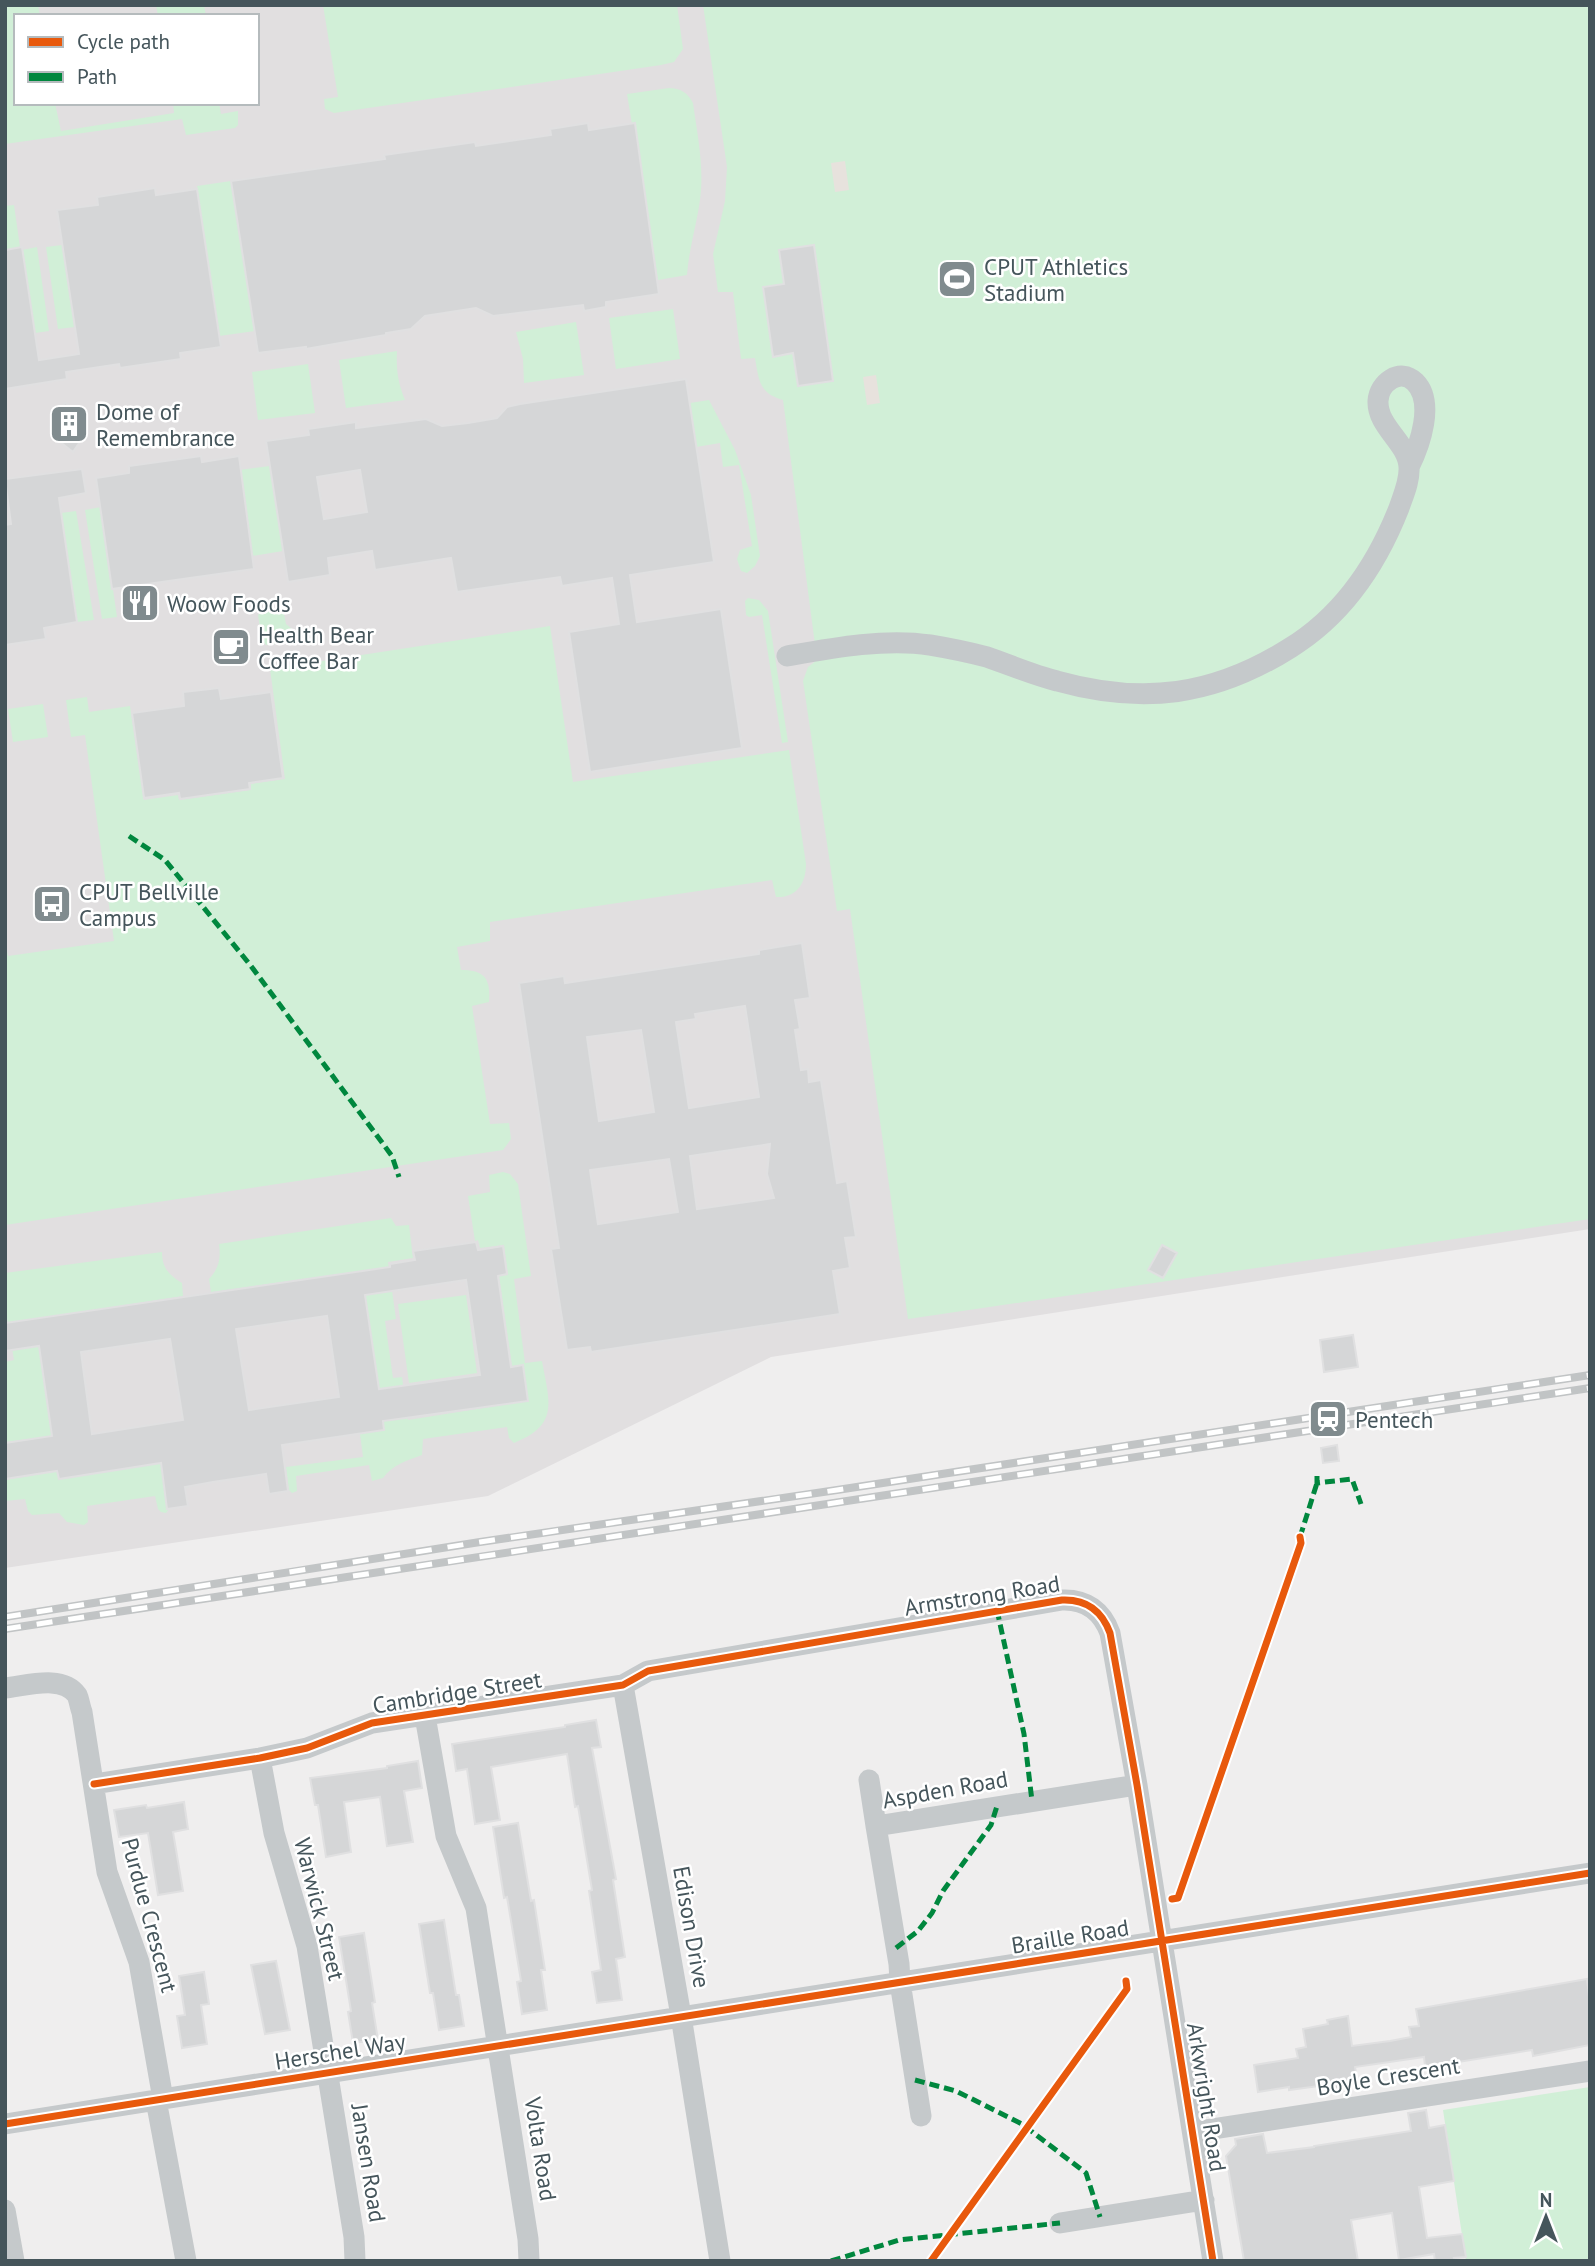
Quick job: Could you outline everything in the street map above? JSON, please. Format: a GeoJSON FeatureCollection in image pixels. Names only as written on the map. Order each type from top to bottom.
{"type":"FeatureCollection","features":[{"type":"Feature","properties":{"kind":"street"},"geometry":{"type":"LineString","coordinates":[[787,656],[873,644],[926,644],[986,657],[1056,681],[1119,694],[1159,695],[1207,686],[1261,664],[1291,648],[1322,626],[1353,592],[1378,552],[1403,496],[1409,467]]}},
{"type":"Feature","properties":{"kind":"street","name":"Armstrong Road"},"geometry":{"type":"LineString","coordinates":[[623,1685],[648,1671],[1071,1599],[1080,1601],[1095,1609],[1107,1624],[1137,1785],[1161,1941]]}},
{"type":"Feature","properties":{"kind":"street","name":"Purdue Crescent"},"geometry":{"type":"LineString","coordinates":[[5,1688],[50,1682],[65,1685],[76,1695],[82,1712],[107,1872],[139,1962],[186,2261]]}},
{"type":"Feature","properties":{"kind":"street","name":"Cambridge Street"},"geometry":{"type":"LineString","coordinates":[[94,1784],[307,1748],[372,1723],[623,1685]]}},
{"type":"Feature","properties":{"kind":"street","name":"Edison Drive"},"geometry":{"type":"LineString","coordinates":[[623,1685],[681,2016],[720,2261]]}},
{"type":"Feature","properties":{"kind":"street","name":"Volta Road"},"geometry":{"type":"LineString","coordinates":[[425,1716],[446,1836],[476,1908],[528,2239],[529,2261]]}},
{"type":"Feature","properties":{"kind":"street","name":"Warwick Street"},"geometry":{"type":"LineString","coordinates":[[260,1758],[274,1833],[307,1946],[328,2073]]}},
{"type":"Feature","properties":{"kind":"street"},"geometry":{"type":"LineString","coordinates":[[869,1780],[876,1826]]}},
{"type":"Feature","properties":{"kind":"street","name":"Aspden Road"},"geometry":{"type":"LineString","coordinates":[[921,2116],[876,1826],[1137,1785]]}},
{"type":"Feature","properties":{"kind":"street","name":"Braille Road"},"geometry":{"type":"LineString","coordinates":[[681,2016],[1590,1873]]}},
{"type":"Feature","properties":{"kind":"street","name":"Arkwright Road"},"geometry":{"type":"LineString","coordinates":[[1161,1941],[1213,2261]]}},
{"type":"Feature","properties":{"kind":"street","name":"Herschel Way"},"geometry":{"type":"LineString","coordinates":[[5,2124],[681,2016]]}},
{"type":"Feature","properties":{"kind":"street","name":"Boyle Crescent"},"geometry":{"type":"LineString","coordinates":[[1194,2132],[1590,2071]]}},
{"type":"Feature","properties":{"kind":"street","name":"Jansen Road"},"geometry":{"type":"LineString","coordinates":[[328,2073],[354,2237],[355,2261]]}},
{"type":"Feature","properties":{"kind":"street"},"geometry":{"type":"LineString","coordinates":[[1060,2223],[1204,2200]]}},
{"type":"Feature","properties":{"kind":"street"},"geometry":{"type":"LineString","coordinates":[[5,2210],[13,2261]]}},
{"type":"Feature","properties":{"kind":"shaded area"},"geometry":{"type":"Polygon","coordinates":[[[5,5],[1590,5],[1590,1229],[771,1357],[488,1496],[5,1568],[5,5]]]}},
{"type":"Feature","properties":{"kind":"green space"},"geometry":{"type":"Polygon","coordinates":[[[5,5],[38,5],[40,14],[14,14],[14,105],[55,105],[61,131],[174,113],[173,105],[219,105],[221,114],[238,111],[238,125],[235,128],[186,135],[182,119],[5,144],[5,5]]]}},
{"type":"Feature","properties":{"kind":"green space"},"geometry":{"type":"Polygon","coordinates":[[[156,5],[204,5],[206,14],[158,14],[156,5]]]}},
{"type":"Feature","properties":{"kind":"green space"},"geometry":{"type":"Polygon","coordinates":[[[323,5],[677,5],[683,49],[674,62],[661,65],[334,113],[325,109],[324,99],[338,97],[323,5]]]}},
{"type":"Feature","properties":{"kind":"green space"},"geometry":{"type":"Polygon","coordinates":[[[703,5],[1590,5],[1590,1219],[908,1319],[850,909],[837,911],[803,681],[808,667],[817,660],[783,400],[765,390],[755,358],[741,359],[733,292],[718,292],[713,254],[725,201],[727,167],[703,5]]]}},
{"type":"Feature","properties":{"kind":"green space"},"geometry":{"type":"Polygon","coordinates":[[[669,88],[683,92],[693,103],[701,190],[687,275],[658,280],[635,124],[632,124],[627,94],[669,88]]]}},
{"type":"Feature","properties":{"kind":"green space"},"geometry":{"type":"Polygon","coordinates":[[[231,181],[255,331],[219,336],[197,186],[231,181]]]}},
{"type":"Feature","properties":{"kind":"green space"},"geometry":{"type":"Polygon","coordinates":[[[14,205],[20,247],[5,250],[5,206],[14,205]]]}},
{"type":"Feature","properties":{"kind":"green space"},"geometry":{"type":"Polygon","coordinates":[[[62,245],[75,327],[58,329],[46,247],[62,245]]]}},
{"type":"Feature","properties":{"kind":"green space"},"geometry":{"type":"Polygon","coordinates":[[[37,247],[49,331],[35,333],[22,250],[37,247]]]}},
{"type":"Feature","properties":{"kind":"green space"},"geometry":{"type":"Polygon","coordinates":[[[673,309],[680,359],[616,369],[609,318],[673,309]]]}},
{"type":"Feature","properties":{"kind":"green space"},"geometry":{"type":"Polygon","coordinates":[[[576,322],[584,375],[524,383],[523,359],[516,332],[576,322]]]}},
{"type":"Feature","properties":{"kind":"green space"},"geometry":{"type":"Polygon","coordinates":[[[397,351],[398,376],[405,400],[346,408],[339,360],[397,351]]]}},
{"type":"Feature","properties":{"kind":"green space"},"geometry":{"type":"Polygon","coordinates":[[[308,364],[315,413],[258,420],[252,372],[308,364]]]}},
{"type":"Feature","properties":{"kind":"green space"},"geometry":{"type":"Polygon","coordinates":[[[709,400],[735,450],[751,495],[760,556],[755,566],[747,573],[741,571],[737,559],[740,550],[752,546],[739,465],[723,467],[720,443],[696,447],[690,403],[709,400]]]}},
{"type":"Feature","properties":{"kind":"green space"},"geometry":{"type":"Polygon","coordinates":[[[270,466],[283,551],[252,556],[239,470],[270,466]]]}},
{"type":"Feature","properties":{"kind":"green space"},"geometry":{"type":"Polygon","coordinates":[[[101,507],[117,617],[102,619],[85,510],[101,507]]]}},
{"type":"Feature","properties":{"kind":"green space"},"geometry":{"type":"Polygon","coordinates":[[[76,511],[94,620],[77,622],[61,513],[76,511]]]}},
{"type":"Feature","properties":{"kind":"green space"},"geometry":{"type":"Polygon","coordinates":[[[748,598],[759,600],[768,611],[788,742],[782,743],[762,615],[746,615],[745,601],[748,598]]]}},
{"type":"Feature","properties":{"kind":"green space"},"geometry":{"type":"Polygon","coordinates":[[[283,609],[286,624],[292,629],[294,642],[266,645],[262,640],[258,615],[263,610],[283,609]]]}},
{"type":"Feature","properties":{"kind":"green space"},"geometry":{"type":"Polygon","coordinates":[[[550,626],[573,782],[789,750],[806,864],[799,888],[790,895],[776,897],[772,880],[490,922],[490,941],[457,947],[461,970],[480,974],[489,987],[489,1002],[472,1006],[490,1124],[509,1123],[511,1139],[503,1150],[5,1225],[5,943],[8,956],[114,941],[85,735],[71,737],[66,700],[87,697],[89,712],[130,706],[144,800],[178,795],[179,800],[251,790],[251,784],[285,779],[270,669],[550,626]]]}},
{"type":"Feature","properties":{"kind":"green space"},"geometry":{"type":"Polygon","coordinates":[[[43,704],[48,737],[13,742],[8,709],[43,704]]]}},
{"type":"Feature","properties":{"kind":"green space"},"geometry":{"type":"Polygon","coordinates":[[[503,1172],[510,1174],[518,1184],[531,1276],[514,1279],[525,1363],[542,1361],[548,1400],[545,1420],[529,1436],[514,1443],[509,1438],[507,1427],[423,1439],[422,1455],[396,1466],[383,1478],[372,1481],[369,1465],[296,1476],[297,1491],[292,1493],[289,1490],[286,1467],[363,1457],[360,1434],[384,1430],[361,1271],[211,1292],[209,1279],[218,1263],[219,1244],[391,1218],[396,1226],[409,1225],[413,1258],[388,1262],[396,1319],[385,1321],[393,1378],[402,1377],[408,1420],[528,1401],[523,1365],[512,1366],[499,1276],[508,1275],[504,1245],[480,1248],[478,1240],[475,1241],[468,1196],[490,1192],[489,1175],[503,1172]]]}},
{"type":"Feature","properties":{"kind":"green space"},"geometry":{"type":"Polygon","coordinates":[[[162,1252],[167,1270],[182,1283],[183,1296],[35,1319],[59,1479],[189,1459],[193,1486],[185,1488],[166,1513],[158,1509],[155,1496],[87,1506],[88,1522],[84,1525],[67,1522],[59,1513],[32,1515],[25,1499],[5,1501],[5,1480],[35,1475],[29,1439],[5,1442],[5,1362],[14,1360],[5,1318],[5,1273],[162,1252]]]}},
{"type":"Feature","properties":{"kind":"green space"},"geometry":{"type":"Polygon","coordinates":[[[466,1295],[477,1373],[409,1383],[398,1304],[466,1295]]]}},
{"type":"Feature","properties":{"kind":"green space"},"geometry":{"type":"Polygon","coordinates":[[[1590,2087],[1590,2261],[1466,2261],[1443,2110],[1590,2087]]]}},
{"type":"Feature","properties":{"kind":"sand"},"geometry":{"type":"Polygon","coordinates":[[[845,161],[849,190],[835,192],[831,163],[845,161]]]}},
{"type":"Feature","properties":{"kind":"sand"},"geometry":{"type":"Polygon","coordinates":[[[876,375],[880,403],[867,405],[863,377],[876,375]]]}},
{"type":"Feature","properties":{"kind":"building"},"geometry":{"type":"Polygon","coordinates":[[[588,123],[589,130],[635,123],[659,294],[606,302],[606,307],[584,311],[583,305],[493,316],[476,308],[425,316],[411,329],[386,335],[306,349],[258,353],[231,181],[385,159],[384,155],[551,135],[550,129],[588,123]]]}},
{"type":"Feature","properties":{"kind":"building"},"geometry":{"type":"Polygon","coordinates":[[[155,188],[156,195],[197,189],[221,347],[180,353],[181,359],[66,372],[67,379],[5,389],[5,250],[22,247],[39,360],[79,354],[57,210],[98,205],[97,197],[155,188]]]}},
{"type":"Feature","properties":{"kind":"building"},"geometry":{"type":"Polygon","coordinates":[[[814,245],[833,381],[798,386],[793,353],[773,357],[763,287],[784,284],[779,250],[814,245]]]}},
{"type":"Feature","properties":{"kind":"building"},"geometry":{"type":"Polygon","coordinates":[[[686,379],[714,562],[630,575],[637,622],[721,609],[742,748],[590,772],[569,632],[619,624],[612,578],[562,586],[560,577],[457,592],[451,558],[375,570],[372,551],[328,558],[330,575],[288,582],[266,441],[309,435],[308,429],[356,422],[356,428],[426,419],[442,426],[468,423],[497,418],[507,407],[686,379]],[[360,470],[317,477],[324,519],[367,512],[360,470]]]}},
{"type":"Feature","properties":{"kind":"building","name":"Dome of Remembrance"},"geometry":{"type":"Polygon","coordinates":[[[65,403],[81,411],[87,421],[86,433],[73,452],[55,438],[50,427],[53,416],[65,403]]]}},
{"type":"Feature","properties":{"kind":"building"},"geometry":{"type":"Polygon","coordinates":[[[201,456],[202,462],[239,456],[254,569],[112,589],[96,478],[129,473],[129,466],[201,456]]]}},
{"type":"Feature","properties":{"kind":"building"},"geometry":{"type":"Polygon","coordinates":[[[82,469],[86,493],[59,498],[77,622],[44,628],[46,639],[5,645],[5,525],[11,524],[5,479],[82,469]]]}},
{"type":"Feature","properties":{"kind":"building"},"geometry":{"type":"Polygon","coordinates":[[[219,688],[221,699],[271,692],[283,778],[249,783],[250,789],[180,799],[179,793],[144,798],[132,713],[184,706],[183,692],[219,688]]]}},
{"type":"Feature","properties":{"kind":"building"},"geometry":{"type":"Polygon","coordinates":[[[802,943],[810,998],[795,1000],[800,1029],[795,1030],[801,1070],[808,1069],[809,1082],[821,1080],[837,1183],[847,1181],[856,1237],[845,1238],[850,1268],[833,1271],[840,1314],[591,1352],[590,1347],[567,1350],[551,1249],[559,1248],[519,983],[564,976],[565,983],[759,954],[759,950],[802,943]],[[745,1006],[695,1014],[696,1019],[676,1022],[689,1108],[759,1097],[745,1006]],[[641,1030],[587,1037],[599,1121],[654,1112],[641,1030]],[[770,1144],[690,1156],[697,1209],[774,1198],[767,1174],[770,1144]],[[669,1159],[590,1170],[598,1224],[678,1212],[669,1159]]]}},
{"type":"Feature","properties":{"kind":"building"},"geometry":{"type":"Polygon","coordinates":[[[476,1242],[478,1250],[503,1246],[507,1274],[498,1276],[511,1367],[523,1365],[528,1401],[383,1421],[384,1430],[282,1445],[288,1491],[269,1494],[266,1474],[185,1487],[188,1506],[167,1509],[161,1463],[59,1479],[57,1471],[5,1479],[5,1443],[52,1436],[39,1346],[5,1351],[5,1323],[390,1267],[390,1264],[415,1260],[413,1251],[476,1242]],[[466,1280],[365,1295],[379,1389],[480,1375],[466,1280]],[[327,1316],[236,1329],[249,1410],[339,1397],[327,1316]],[[170,1339],[81,1352],[92,1434],[183,1420],[170,1339]]]}},
{"type":"Feature","properties":{"kind":"building"},"geometry":{"type":"Polygon","coordinates":[[[1162,1245],[1177,1253],[1163,1278],[1148,1270],[1162,1245]]]}},
{"type":"Feature","properties":{"kind":"building"},"geometry":{"type":"Polygon","coordinates":[[[1353,1335],[1358,1367],[1324,1372],[1320,1340],[1353,1335]]]}},
{"type":"Feature","properties":{"kind":"building"},"geometry":{"type":"Polygon","coordinates":[[[1337,1445],[1339,1461],[1323,1463],[1321,1448],[1337,1445]]]}},
{"type":"Feature","properties":{"kind":"building"},"geometry":{"type":"Polygon","coordinates":[[[596,1720],[601,1747],[592,1748],[616,1879],[613,1880],[625,1957],[616,1959],[622,2000],[597,2003],[592,1972],[601,1970],[589,1891],[592,1890],[567,1754],[491,1767],[500,1820],[475,1824],[467,1769],[456,1771],[452,1744],[596,1720]]]}},
{"type":"Feature","properties":{"kind":"building"},"geometry":{"type":"Polygon","coordinates":[[[418,1761],[422,1788],[404,1791],[413,1842],[387,1846],[380,1797],[344,1802],[351,1852],[326,1857],[318,1805],[315,1805],[310,1778],[418,1761]]]}},
{"type":"Feature","properties":{"kind":"building"},"geometry":{"type":"Polygon","coordinates":[[[184,1802],[188,1829],[173,1832],[183,1891],[158,1895],[148,1833],[119,1837],[114,1810],[184,1802]]]}},
{"type":"Feature","properties":{"kind":"building"},"geometry":{"type":"Polygon","coordinates":[[[518,1823],[545,1970],[541,1970],[547,2010],[522,2014],[517,1982],[521,1981],[493,1827],[518,1823]]]}},
{"type":"Feature","properties":{"kind":"building"},"geometry":{"type":"Polygon","coordinates":[[[444,1920],[456,1995],[459,1995],[464,2026],[439,2030],[419,1924],[444,1920]]]}},
{"type":"Feature","properties":{"kind":"building"},"geometry":{"type":"Polygon","coordinates":[[[364,1933],[378,2040],[353,2043],[348,2012],[351,2011],[339,1937],[364,1933]]]}},
{"type":"Feature","properties":{"kind":"building"},"geometry":{"type":"Polygon","coordinates":[[[276,1961],[290,2030],[265,2034],[251,1965],[276,1961]]]}},
{"type":"Feature","properties":{"kind":"building"},"geometry":{"type":"Polygon","coordinates":[[[204,1972],[209,2004],[201,2005],[207,2044],[182,2048],[177,2016],[185,2015],[179,1976],[204,1972]]]}},
{"type":"Feature","properties":{"kind":"building"},"geometry":{"type":"Polygon","coordinates":[[[1587,1979],[1590,2045],[1533,2056],[1532,2050],[1458,2062],[1459,2068],[1436,2072],[1435,2065],[1425,2066],[1424,2057],[1355,2067],[1358,2085],[1327,2090],[1326,2085],[1289,2090],[1289,2087],[1258,2092],[1254,2065],[1298,2058],[1296,2049],[1306,2047],[1303,2029],[1328,2024],[1327,2020],[1348,2016],[1352,2046],[1390,2041],[1411,2037],[1409,2027],[1419,2026],[1416,2009],[1587,1979]]]}},
{"type":"Feature","properties":{"kind":"building"},"geometry":{"type":"Polygon","coordinates":[[[1426,2110],[1429,2128],[1445,2125],[1454,2181],[1419,2187],[1427,2238],[1462,2234],[1466,2257],[1454,2258],[1455,2261],[1435,2261],[1434,2254],[1399,2260],[1392,2213],[1351,2220],[1358,2261],[1244,2261],[1226,2156],[1236,2145],[1235,2139],[1263,2134],[1267,2153],[1314,2147],[1411,2131],[1408,2113],[1426,2110]]]}},
{"type":"Feature","properties":{"kind":"railway"},"geometry":{"type":"LineString","coordinates":[[5,1617],[480,1542],[1590,1375]]}},
{"type":"Feature","properties":{"kind":"railway"},"geometry":{"type":"LineString","coordinates":[[5,1629],[1590,1388]]}},
{"type":"Feature","properties":{"kind":"marked path"},"geometry":{"type":"LineString","coordinates":[[129,836],[165,860],[251,966],[392,1156],[399,1177]]}},
{"type":"Feature","properties":{"kind":"marked path"},"geometry":{"type":"LineString","coordinates":[[1317,1476],[1317,1483],[1352,1479],[1361,1504]]}},
{"type":"Feature","properties":{"kind":"marked path"},"geometry":{"type":"LineString","coordinates":[[1300,1537],[1317,1483]]}},
{"type":"Feature","properties":{"kind":"marked path"},"geometry":{"type":"LineString","coordinates":[[997,1610],[1024,1734],[1032,1801]]}},
{"type":"Feature","properties":{"kind":"marked path"},"geometry":{"type":"LineString","coordinates":[[896,1948],[918,1931],[932,1913],[943,1891],[991,1825],[997,1806]]}},
{"type":"Feature","properties":{"kind":"marked path"},"geometry":{"type":"LineString","coordinates":[[915,2080],[956,2091],[1022,2124],[1086,2173],[1100,2217]]}},
{"type":"Feature","properties":{"kind":"marked path"},"geometry":{"type":"LineString","coordinates":[[831,2261],[899,2240],[1060,2223]]}},
{"type":"Feature","properties":{"kind":"cycle path"},"geometry":{"type":"LineString","coordinates":[[1172,1899],[1178,1898],[1301,1543],[1300,1537]]}},
{"type":"Feature","properties":{"kind":"cycle path"},"geometry":{"type":"LineString","coordinates":[[94,1784],[307,1748],[372,1723],[623,1685],[648,1671],[1062,1600],[1086,1604],[1098,1613],[1110,1633],[1213,2261]]}},
{"type":"Feature","properties":{"kind":"cycle path"},"geometry":{"type":"LineString","coordinates":[[5,2124],[1590,1873]]}},
{"type":"Feature","properties":{"kind":"cycle path"},"geometry":{"type":"LineString","coordinates":[[931,2261],[1127,1989],[1126,1981]]}},
{"type":"Feature","properties":{"kind":"place","name":"CPUT Athletics Stadium"},"geometry":{"type":"Point","coordinates":[957,279]}},
{"type":"Feature","properties":{"kind":"place","name":"Dome of Remembrance"},"geometry":{"type":"Point","coordinates":[69,424]}},
{"type":"Feature","properties":{"kind":"place","name":"Woow Foods"},"geometry":{"type":"Point","coordinates":[140,603]}},
{"type":"Feature","properties":{"kind":"place","name":"Health Bear Coffee Bar"},"geometry":{"type":"Point","coordinates":[231,647]}},
{"type":"Feature","properties":{"kind":"place","name":"CPUT Bellville Campus"},"geometry":{"type":"Point","coordinates":[52,904]}},
{"type":"Feature","properties":{"kind":"place","name":"Pentech"},"geometry":{"type":"Point","coordinates":[1328,1419]}}]}
